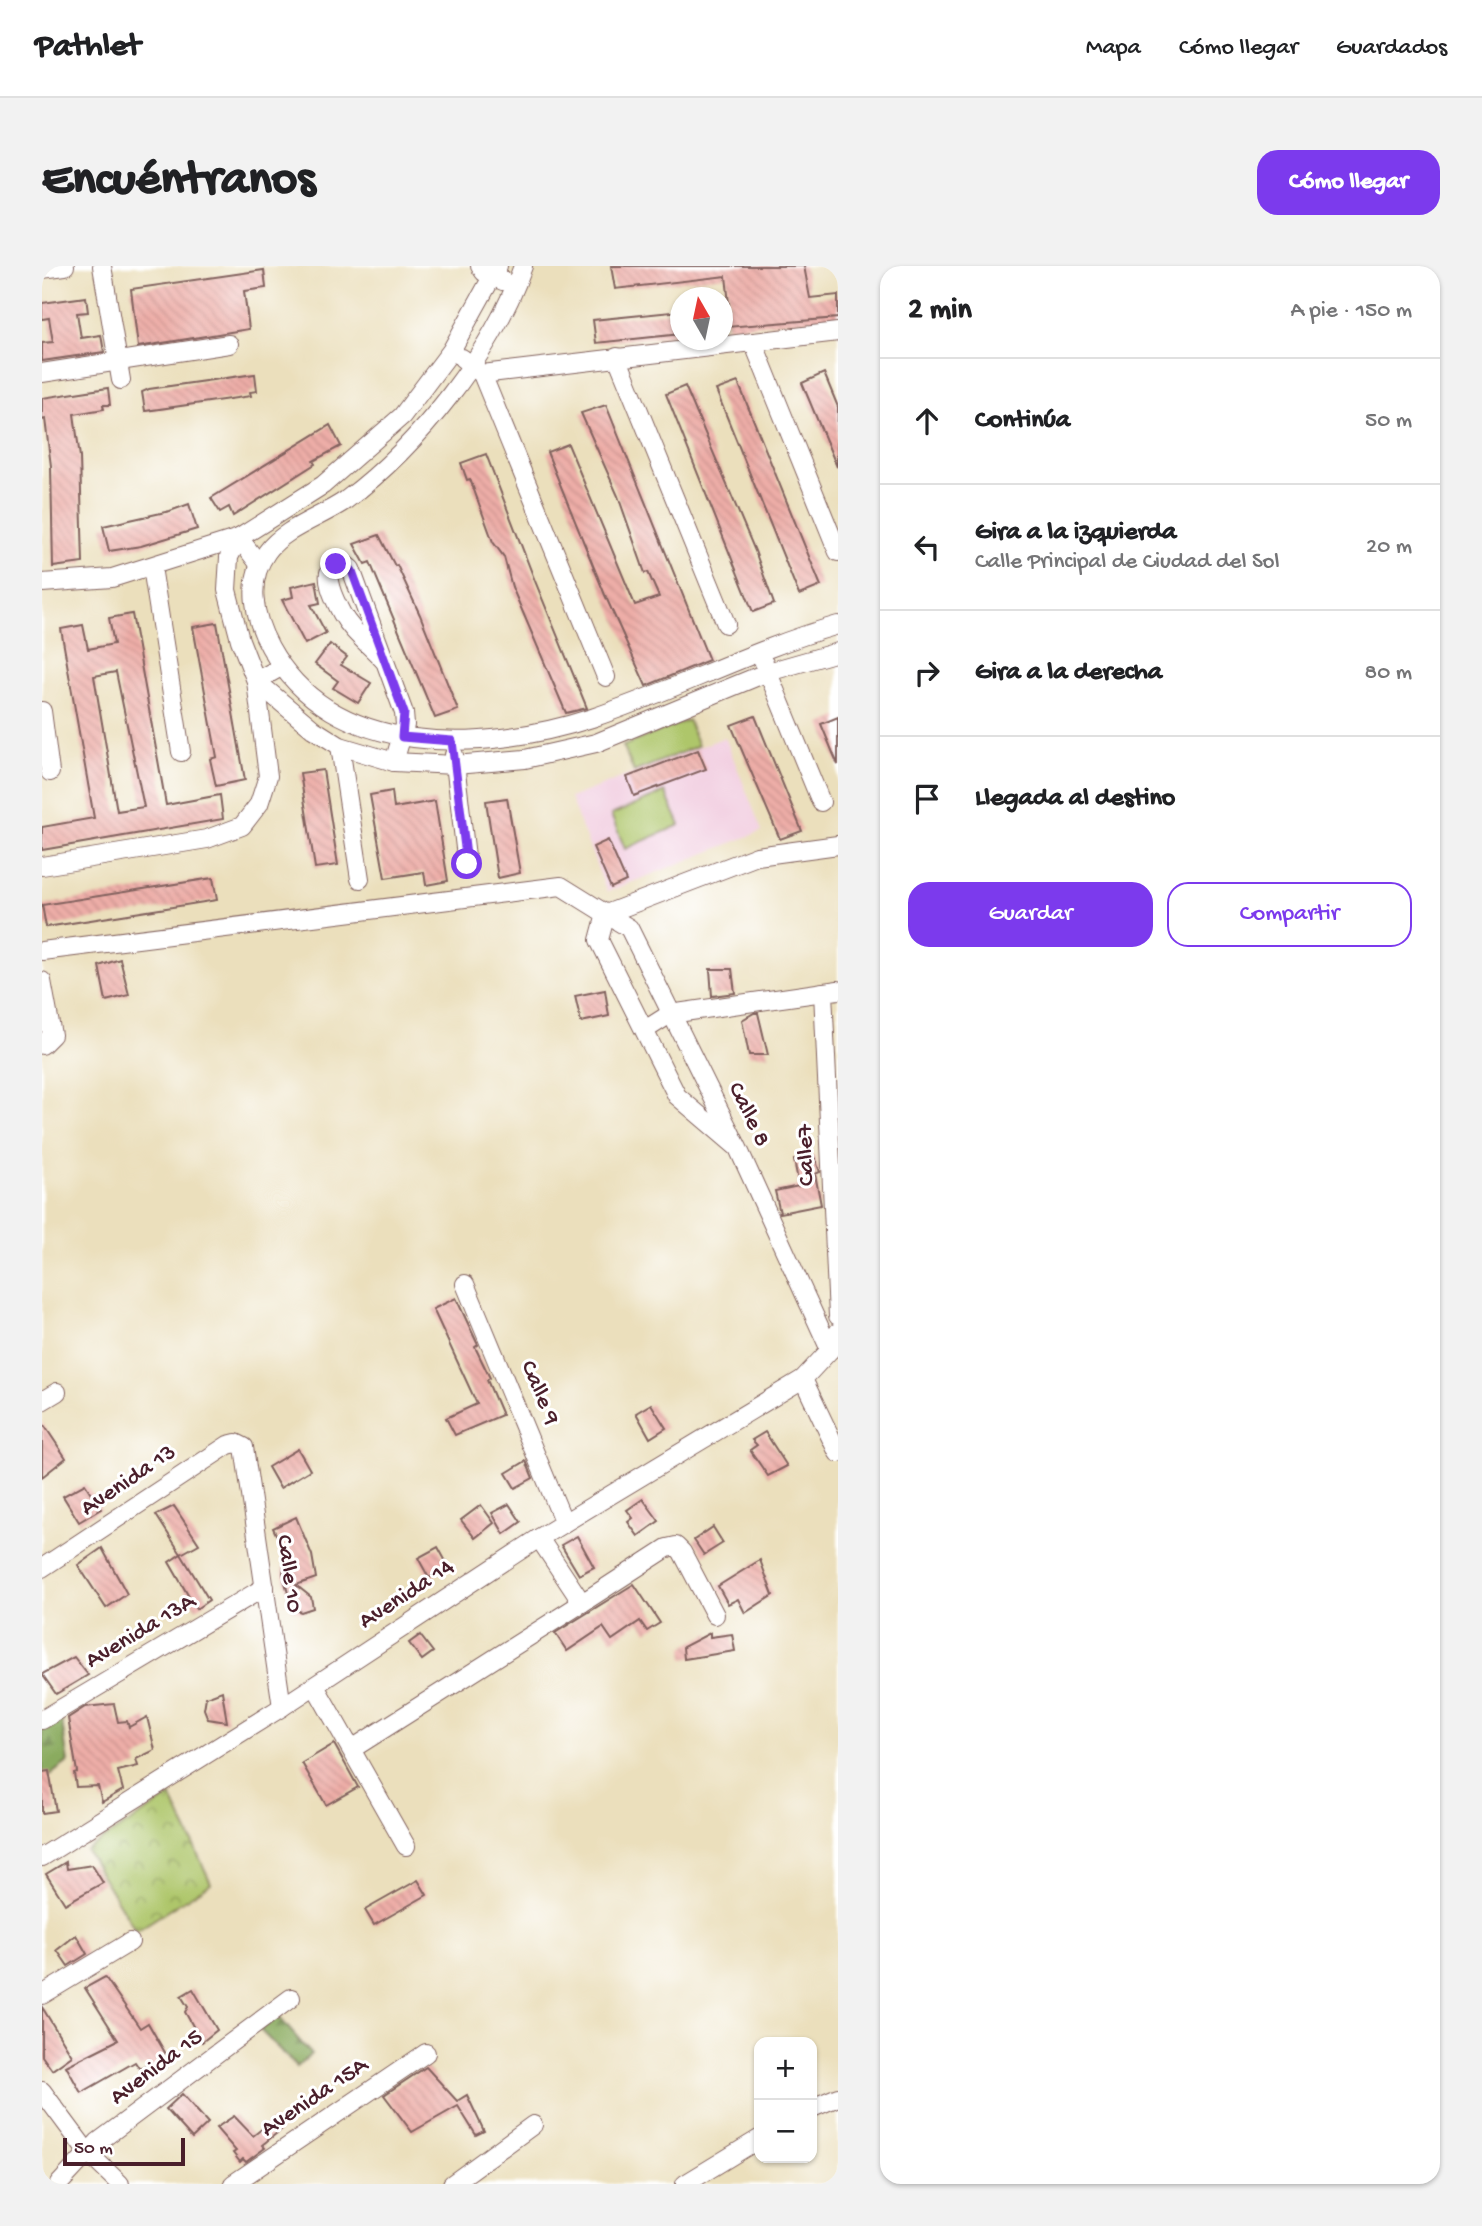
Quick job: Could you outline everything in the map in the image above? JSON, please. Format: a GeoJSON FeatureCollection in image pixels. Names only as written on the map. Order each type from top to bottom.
{"type":"FeatureCollection","features":[{"type":"Feature","properties":{"kind":"street"},"geometry":{"type":"LineString","coordinates":[[42,270],[65,266]]}},
{"type":"Feature","properties":{"kind":"street"},"geometry":{"type":"LineString","coordinates":[[102,266],[121,380]]}},
{"type":"Feature","properties":{"kind":"street"},"geometry":{"type":"LineString","coordinates":[[480,266],[496,272],[516,286]]}},
{"type":"Feature","properties":{"kind":"street"},"geometry":{"type":"LineString","coordinates":[[523,266],[477,369],[423,428],[344,501],[269,549],[260,564],[254,584],[257,614],[264,635],[281,667],[324,708],[355,725],[402,737],[452,741],[517,736],[591,718],[758,651],[838,625]]}},
{"type":"Feature","properties":{"kind":"street"},"geometry":{"type":"LineString","coordinates":[[42,583],[112,578],[239,538],[323,485],[382,437],[427,386],[451,351],[496,272]]}},
{"type":"Feature","properties":{"kind":"street"},"geometry":{"type":"LineString","coordinates":[[477,369],[617,357],[838,332]]}},
{"type":"Feature","properties":{"kind":"street"},"geometry":{"type":"LineString","coordinates":[[753,342],[838,552]]}},
{"type":"Feature","properties":{"kind":"street"},"geometry":{"type":"LineString","coordinates":[[42,373],[229,344]]}},
{"type":"Feature","properties":{"kind":"street"},"geometry":{"type":"LineString","coordinates":[[451,351],[477,369],[606,677]]}},
{"type":"Feature","properties":{"kind":"street"},"geometry":{"type":"LineString","coordinates":[[617,357],[726,624]]}},
{"type":"Feature","properties":{"kind":"street"},"geometry":{"type":"LineString","coordinates":[[382,437],[395,455]]}},
{"type":"Feature","properties":{"kind":"street"},"geometry":{"type":"LineString","coordinates":[[239,538],[260,564]]}},
{"type":"Feature","properties":{"kind":"street"},"geometry":{"type":"LineString","coordinates":[[42,866],[207,839],[242,826],[260,804],[268,776],[256,681],[240,640],[227,590],[229,557],[239,538]]}},
{"type":"Feature","properties":{"kind":"street"},"geometry":{"type":"LineString","coordinates":[[386,663],[354,632],[333,593],[329,570],[336,564],[345,564],[351,569],[363,604],[386,663],[404,713],[402,737],[394,762]]}},
{"type":"Feature","properties":{"kind":"street"},"geometry":{"type":"LineString","coordinates":[[152,567],[181,752]]}},
{"type":"Feature","properties":{"kind":"street"},"geometry":{"type":"LineString","coordinates":[[333,593],[363,604]]}},
{"type":"Feature","properties":{"kind":"street"},"geometry":{"type":"LineString","coordinates":[[758,651],[821,802]]}},
{"type":"Feature","properties":{"kind":"street"},"geometry":{"type":"LineString","coordinates":[[256,681],[313,729],[340,746],[394,762],[454,765],[525,759],[596,743],[768,672],[838,652]]}},
{"type":"Feature","properties":{"kind":"street"},"geometry":{"type":"LineString","coordinates":[[256,681],[281,667]]}},
{"type":"Feature","properties":{"kind":"street"},"geometry":{"type":"LineString","coordinates":[[42,711],[50,772]]}},
{"type":"Feature","properties":{"kind":"street"},"geometry":{"type":"LineString","coordinates":[[517,736],[525,759]]}},
{"type":"Feature","properties":{"kind":"street"},"geometry":{"type":"LineString","coordinates":[[452,741],[467,864]]}},
{"type":"Feature","properties":{"kind":"street"},"geometry":{"type":"LineString","coordinates":[[340,746],[360,878]]}},
{"type":"Feature","properties":{"kind":"street"},"geometry":{"type":"LineString","coordinates":[[738,1148],[677,1096],[599,940],[606,914],[757,856],[838,845]]}},
{"type":"Feature","properties":{"kind":"street","name":"Calle 8"},"geometry":{"type":"LineString","coordinates":[[42,951],[561,886],[629,928],[738,1148],[830,1350]]}},
{"type":"Feature","properties":{"kind":"street"},"geometry":{"type":"LineString","coordinates":[[42,981],[47,1040]]}},
{"type":"Feature","properties":{"kind":"street"},"geometry":{"type":"LineString","coordinates":[[645,1030],[670,1014],[830,991]]}},
{"type":"Feature","properties":{"kind":"street","name":"Calle7"},"geometry":{"type":"LineString","coordinates":[[830,991],[838,1316]]}},
{"type":"Feature","properties":{"kind":"street","name":"Calle 9"},"geometry":{"type":"LineString","coordinates":[[465,1284],[564,1523]]}},
{"type":"Feature","properties":{"kind":"street"},"geometry":{"type":"LineString","coordinates":[[838,1332],[830,1350],[803,1379],[838,1453]]}},
{"type":"Feature","properties":{"kind":"street","name":"Avenida 14"},"geometry":{"type":"LineString","coordinates":[[42,1857],[315,1686],[539,1538],[803,1379]]}},
{"type":"Feature","properties":{"kind":"street","name":"Avenida 13"},"geometry":{"type":"LineString","coordinates":[[42,1568],[228,1444],[236,1443],[244,1447]]}},
{"type":"Feature","properties":{"kind":"street","name":"Calle 10"},"geometry":{"type":"LineString","coordinates":[[244,1447],[282,1707]]}},
{"type":"Feature","properties":{"kind":"street"},"geometry":{"type":"LineString","coordinates":[[539,1538],[582,1602]]}},
{"type":"Feature","properties":{"kind":"street"},"geometry":{"type":"LineString","coordinates":[[352,1749],[667,1548],[676,1546],[682,1552],[715,1615]]}},
{"type":"Feature","properties":{"kind":"street","name":"Avenida 13A"},"geometry":{"type":"LineString","coordinates":[[42,1720],[265,1587]]}},
{"type":"Feature","properties":{"kind":"street"},"geometry":{"type":"LineString","coordinates":[[315,1686],[407,1846]]}},
{"type":"Feature","properties":{"kind":"street"},"geometry":{"type":"LineString","coordinates":[[42,1995],[130,1942]]}},
{"type":"Feature","properties":{"kind":"street","name":"Avenida 15"},"geometry":{"type":"LineString","coordinates":[[59,2184],[88,2153],[291,1998]]}},
{"type":"Feature","properties":{"kind":"street","name":"Avenida 15A"},"geometry":{"type":"LineString","coordinates":[[233,2184],[426,2053]]}},
{"type":"Feature","properties":{"kind":"street"},"geometry":{"type":"LineString","coordinates":[[42,2091],[88,2153],[120,2184]]}},
{"type":"Feature","properties":{"kind":"street"},"geometry":{"type":"LineString","coordinates":[[817,2106],[838,2097]]}},
{"type":"Feature","properties":{"kind":"street"},"geometry":{"type":"LineString","coordinates":[[452,2184],[533,2125]]}},
{"type":"Feature","properties":{"kind":"street"},"geometry":{"type":"LineString","coordinates":[[685,2184],[754,2142]]}},
{"type":"Feature","properties":{"kind":"shaded area"},"geometry":{"type":"Polygon","coordinates":[[[725,737],[762,831],[607,892],[570,798],[725,737]]]}},
{"type":"Feature","properties":{"kind":"green space"},"geometry":{"type":"Polygon","coordinates":[[[688,720],[698,746],[634,772],[623,746],[688,720]]]}},
{"type":"Feature","properties":{"kind":"green space"},"geometry":{"type":"Polygon","coordinates":[[[665,792],[680,825],[625,849],[611,815],[665,792]]]}},
{"type":"Feature","properties":{"kind":"green space"},"geometry":{"type":"Polygon","coordinates":[[[61,1716],[68,1762],[42,1781],[42,1727],[61,1716]]]}},
{"type":"Feature","properties":{"kind":"green space"},"geometry":{"type":"Polygon","coordinates":[[[171,1796],[211,1883],[136,1931],[86,1850],[171,1796]]]}},
{"type":"Feature","properties":{"kind":"green space"},"geometry":{"type":"Polygon","coordinates":[[[278,2016],[311,2054],[297,2067],[260,2030],[278,2016]]]}},
{"type":"Feature","properties":{"kind":"building"},"geometry":{"type":"Polygon","coordinates":[[[611,266],[804,266],[810,298],[838,295],[838,318],[733,327],[733,287],[727,287],[726,276],[615,289],[611,266]]]}},
{"type":"Feature","properties":{"kind":"building"},"geometry":{"type":"Polygon","coordinates":[[[264,270],[266,288],[244,291],[249,329],[138,347],[131,289],[264,270]]]}},
{"type":"Feature","properties":{"kind":"building"},"geometry":{"type":"Polygon","coordinates":[[[86,297],[88,312],[77,313],[81,338],[101,335],[104,352],[42,361],[42,343],[53,342],[49,318],[42,319],[42,303],[86,297]]]}},
{"type":"Feature","properties":{"kind":"building"},"geometry":{"type":"Polygon","coordinates":[[[670,312],[670,335],[596,343],[593,320],[670,312]]]}},
{"type":"Feature","properties":{"kind":"building"},"geometry":{"type":"Polygon","coordinates":[[[824,373],[838,407],[837,467],[802,383],[824,373]]]}},
{"type":"Feature","properties":{"kind":"building"},"geometry":{"type":"Polygon","coordinates":[[[255,374],[257,391],[250,392],[251,396],[145,411],[142,392],[149,389],[255,374]]]}},
{"type":"Feature","properties":{"kind":"building"},"geometry":{"type":"Polygon","coordinates":[[[738,382],[821,586],[799,595],[716,390],[738,382]]]}},
{"type":"Feature","properties":{"kind":"building"},"geometry":{"type":"Polygon","coordinates":[[[685,386],[755,551],[774,604],[753,612],[666,394],[685,386]]]}},
{"type":"Feature","properties":{"kind":"building"},"geometry":{"type":"Polygon","coordinates":[[[108,388],[110,405],[103,405],[104,409],[74,414],[80,457],[83,563],[53,567],[51,466],[45,419],[42,420],[42,398],[108,388]]]}},
{"type":"Feature","properties":{"kind":"building"},"geometry":{"type":"Polygon","coordinates":[[[606,405],[709,660],[646,686],[605,595],[547,452],[568,444],[635,605],[659,597],[648,572],[645,573],[618,496],[581,413],[606,405]]]}},
{"type":"Feature","properties":{"kind":"building"},"geometry":{"type":"Polygon","coordinates":[[[330,425],[341,446],[313,461],[315,464],[233,516],[229,507],[220,512],[211,498],[330,425]]]}},
{"type":"Feature","properties":{"kind":"building"},"geometry":{"type":"Polygon","coordinates":[[[486,454],[587,708],[566,713],[512,587],[504,557],[493,542],[470,479],[467,480],[461,463],[486,454]]]}},
{"type":"Feature","properties":{"kind":"building"},"geometry":{"type":"Polygon","coordinates":[[[189,504],[197,529],[141,546],[109,551],[103,526],[189,504]]]}},
{"type":"Feature","properties":{"kind":"building"},"geometry":{"type":"Polygon","coordinates":[[[379,535],[395,566],[397,565],[420,615],[458,710],[435,718],[370,562],[365,564],[354,544],[379,535]]]}},
{"type":"Feature","properties":{"kind":"building"},"geometry":{"type":"Polygon","coordinates":[[[316,581],[320,603],[311,605],[326,633],[305,644],[282,600],[293,597],[291,587],[316,581]]]}},
{"type":"Feature","properties":{"kind":"building"},"geometry":{"type":"Polygon","coordinates":[[[132,614],[166,805],[220,795],[223,819],[42,850],[42,827],[94,818],[61,629],[83,625],[88,649],[114,644],[109,618],[132,614]],[[116,672],[94,676],[117,811],[144,807],[116,672]]]}},
{"type":"Feature","properties":{"kind":"building"},"geometry":{"type":"Polygon","coordinates":[[[217,623],[245,780],[216,786],[210,759],[217,757],[193,627],[217,623]]]}},
{"type":"Feature","properties":{"kind":"building"},"geometry":{"type":"Polygon","coordinates":[[[330,644],[347,657],[341,665],[371,683],[358,703],[333,688],[338,681],[315,664],[330,644]]]}},
{"type":"Feature","properties":{"kind":"building"},"geometry":{"type":"Polygon","coordinates":[[[755,716],[802,831],[780,839],[731,725],[755,716]]]}},
{"type":"Feature","properties":{"kind":"building"},"geometry":{"type":"Polygon","coordinates":[[[838,717],[838,765],[821,724],[838,717]]]}},
{"type":"Feature","properties":{"kind":"building"},"geometry":{"type":"Polygon","coordinates":[[[698,750],[706,769],[634,796],[627,777],[698,750]]]}},
{"type":"Feature","properties":{"kind":"building"},"geometry":{"type":"Polygon","coordinates":[[[323,770],[338,865],[315,868],[300,773],[323,770]]]}},
{"type":"Feature","properties":{"kind":"building"},"geometry":{"type":"Polygon","coordinates":[[[392,791],[394,808],[435,801],[448,881],[426,885],[424,872],[385,878],[370,795],[392,791]]]}},
{"type":"Feature","properties":{"kind":"building"},"geometry":{"type":"Polygon","coordinates":[[[507,798],[520,873],[498,878],[486,801],[507,798]]]}},
{"type":"Feature","properties":{"kind":"building"},"geometry":{"type":"Polygon","coordinates":[[[608,840],[626,881],[611,888],[593,847],[608,840]]]}},
{"type":"Feature","properties":{"kind":"building"},"geometry":{"type":"Polygon","coordinates":[[[213,878],[217,900],[46,927],[42,905],[213,878]]]}},
{"type":"Feature","properties":{"kind":"building"},"geometry":{"type":"Polygon","coordinates":[[[120,959],[129,995],[106,1001],[99,966],[120,959]]]}},
{"type":"Feature","properties":{"kind":"building"},"geometry":{"type":"Polygon","coordinates":[[[710,969],[732,969],[735,993],[712,996],[710,969]]]}},
{"type":"Feature","properties":{"kind":"building"},"geometry":{"type":"Polygon","coordinates":[[[605,990],[609,1016],[581,1022],[575,996],[605,990]]]}},
{"type":"Feature","properties":{"kind":"building"},"geometry":{"type":"Polygon","coordinates":[[[758,1013],[768,1055],[749,1055],[742,1020],[758,1013]]]}},
{"type":"Feature","properties":{"kind":"building"},"geometry":{"type":"Polygon","coordinates":[[[814,1156],[820,1172],[815,1174],[821,1205],[780,1213],[775,1191],[799,1186],[794,1160],[814,1156]]]}},
{"type":"Feature","properties":{"kind":"building"},"geometry":{"type":"Polygon","coordinates":[[[456,1298],[478,1345],[475,1347],[490,1378],[487,1380],[502,1415],[455,1435],[446,1418],[477,1404],[433,1309],[456,1298]]]}},
{"type":"Feature","properties":{"kind":"building"},"geometry":{"type":"Polygon","coordinates":[[[651,1404],[666,1428],[650,1438],[636,1413],[651,1404]]]}},
{"type":"Feature","properties":{"kind":"building"},"geometry":{"type":"Polygon","coordinates":[[[42,1422],[66,1458],[42,1477],[42,1422]]]}},
{"type":"Feature","properties":{"kind":"building"},"geometry":{"type":"Polygon","coordinates":[[[765,1432],[787,1466],[768,1476],[750,1450],[757,1445],[752,1440],[765,1432]]]}},
{"type":"Feature","properties":{"kind":"building"},"geometry":{"type":"Polygon","coordinates":[[[298,1449],[310,1470],[280,1488],[268,1467],[298,1449]]]}},
{"type":"Feature","properties":{"kind":"building"},"geometry":{"type":"Polygon","coordinates":[[[526,1461],[533,1478],[515,1488],[506,1473],[526,1461]]]}},
{"type":"Feature","properties":{"kind":"building"},"geometry":{"type":"Polygon","coordinates":[[[85,1484],[101,1509],[79,1522],[63,1496],[85,1484]]]}},
{"type":"Feature","properties":{"kind":"building"},"geometry":{"type":"Polygon","coordinates":[[[643,1499],[659,1521],[638,1536],[628,1522],[633,1518],[627,1510],[643,1499]]]}},
{"type":"Feature","properties":{"kind":"building"},"geometry":{"type":"Polygon","coordinates":[[[509,1504],[521,1522],[504,1534],[492,1513],[509,1504]]]}},
{"type":"Feature","properties":{"kind":"building"},"geometry":{"type":"Polygon","coordinates":[[[481,1505],[494,1523],[475,1538],[461,1520],[481,1505]]]}},
{"type":"Feature","properties":{"kind":"building"},"geometry":{"type":"Polygon","coordinates":[[[174,1506],[199,1544],[181,1554],[156,1515],[174,1506]]]}},
{"type":"Feature","properties":{"kind":"building"},"geometry":{"type":"Polygon","coordinates":[[[296,1517],[312,1555],[316,1578],[296,1585],[311,1597],[313,1608],[301,1612],[292,1609],[283,1574],[284,1566],[290,1564],[273,1528],[296,1517]]]}},
{"type":"Feature","properties":{"kind":"building"},"geometry":{"type":"Polygon","coordinates":[[[713,1527],[723,1543],[704,1555],[694,1540],[713,1527]]]}},
{"type":"Feature","properties":{"kind":"building"},"geometry":{"type":"Polygon","coordinates":[[[577,1536],[594,1567],[579,1575],[561,1545],[577,1536]]]}},
{"type":"Feature","properties":{"kind":"building"},"geometry":{"type":"Polygon","coordinates":[[[438,1547],[449,1567],[429,1578],[418,1558],[438,1547]]]}},
{"type":"Feature","properties":{"kind":"building"},"geometry":{"type":"Polygon","coordinates":[[[102,1548],[127,1594],[106,1608],[78,1565],[102,1548]]]}},
{"type":"Feature","properties":{"kind":"building"},"geometry":{"type":"Polygon","coordinates":[[[181,1554],[209,1600],[196,1609],[169,1562],[181,1554]]]}},
{"type":"Feature","properties":{"kind":"building"},"geometry":{"type":"Polygon","coordinates":[[[760,1560],[773,1595],[745,1613],[738,1599],[728,1604],[718,1586],[760,1560]]]}},
{"type":"Feature","properties":{"kind":"building"},"geometry":{"type":"Polygon","coordinates":[[[634,1584],[660,1623],[647,1631],[640,1621],[612,1640],[603,1627],[567,1651],[555,1633],[634,1584]]]}},
{"type":"Feature","properties":{"kind":"building"},"geometry":{"type":"Polygon","coordinates":[[[710,1633],[710,1637],[732,1634],[735,1651],[684,1659],[683,1647],[710,1633]]]}},
{"type":"Feature","properties":{"kind":"building"},"geometry":{"type":"Polygon","coordinates":[[[420,1635],[433,1652],[422,1660],[409,1643],[420,1635]]]}},
{"type":"Feature","properties":{"kind":"building"},"geometry":{"type":"Polygon","coordinates":[[[74,1657],[88,1675],[56,1694],[42,1674],[74,1657]]]}},
{"type":"Feature","properties":{"kind":"building"},"geometry":{"type":"Polygon","coordinates":[[[222,1691],[227,1722],[208,1719],[204,1709],[206,1697],[222,1691]]]}},
{"type":"Feature","properties":{"kind":"building"},"geometry":{"type":"Polygon","coordinates":[[[114,1704],[118,1722],[127,1721],[129,1727],[147,1717],[155,1750],[136,1759],[138,1766],[118,1771],[123,1790],[102,1802],[98,1786],[76,1787],[74,1773],[77,1772],[68,1718],[85,1707],[114,1704]]]}},
{"type":"Feature","properties":{"kind":"building"},"geometry":{"type":"Polygon","coordinates":[[[334,1744],[358,1787],[326,1805],[302,1763],[334,1744]]]}},
{"type":"Feature","properties":{"kind":"building"},"geometry":{"type":"Polygon","coordinates":[[[49,1771],[56,1811],[42,1813],[42,1772],[49,1771]]]}},
{"type":"Feature","properties":{"kind":"building"},"geometry":{"type":"Polygon","coordinates":[[[66,1862],[67,1869],[92,1865],[103,1883],[65,1904],[46,1874],[66,1862]]]}},
{"type":"Feature","properties":{"kind":"building"},"geometry":{"type":"Polygon","coordinates":[[[418,1880],[427,1895],[374,1925],[365,1910],[418,1880]]]}},
{"type":"Feature","properties":{"kind":"building"},"geometry":{"type":"Polygon","coordinates":[[[76,1935],[87,1954],[68,1966],[57,1950],[76,1935]]]}},
{"type":"Feature","properties":{"kind":"building"},"geometry":{"type":"Polygon","coordinates":[[[105,1977],[140,2028],[148,2023],[167,2056],[162,2060],[166,2067],[152,2075],[147,2065],[139,2068],[135,2062],[81,2093],[66,2066],[118,2040],[85,1988],[105,1977]]]}},
{"type":"Feature","properties":{"kind":"building"},"geometry":{"type":"Polygon","coordinates":[[[193,1989],[217,2030],[202,2042],[185,2012],[188,2007],[181,1996],[193,1989]]]}},
{"type":"Feature","properties":{"kind":"building"},"geometry":{"type":"Polygon","coordinates":[[[42,2007],[72,2056],[52,2070],[42,2056],[42,2007]]]}},
{"type":"Feature","properties":{"kind":"building"},"geometry":{"type":"Polygon","coordinates":[[[426,2067],[457,2101],[467,2095],[484,2131],[476,2135],[458,2106],[412,2132],[384,2095],[426,2067]]]}},
{"type":"Feature","properties":{"kind":"building"},"geometry":{"type":"Polygon","coordinates":[[[182,2094],[208,2123],[192,2138],[166,2109],[182,2094]]]}},
{"type":"Feature","properties":{"kind":"building"},"geometry":{"type":"Polygon","coordinates":[[[234,2116],[253,2136],[273,2120],[282,2129],[262,2145],[265,2148],[246,2162],[243,2159],[240,2162],[233,2153],[236,2151],[216,2128],[234,2116]]]}},
{"type":"Feature","properties":{"kind":"route"},"geometry":{"type":"LineString","coordinates":[[336,564],[345,564],[352,571],[404,713],[402,737],[452,741],[467,864]]}}]}
